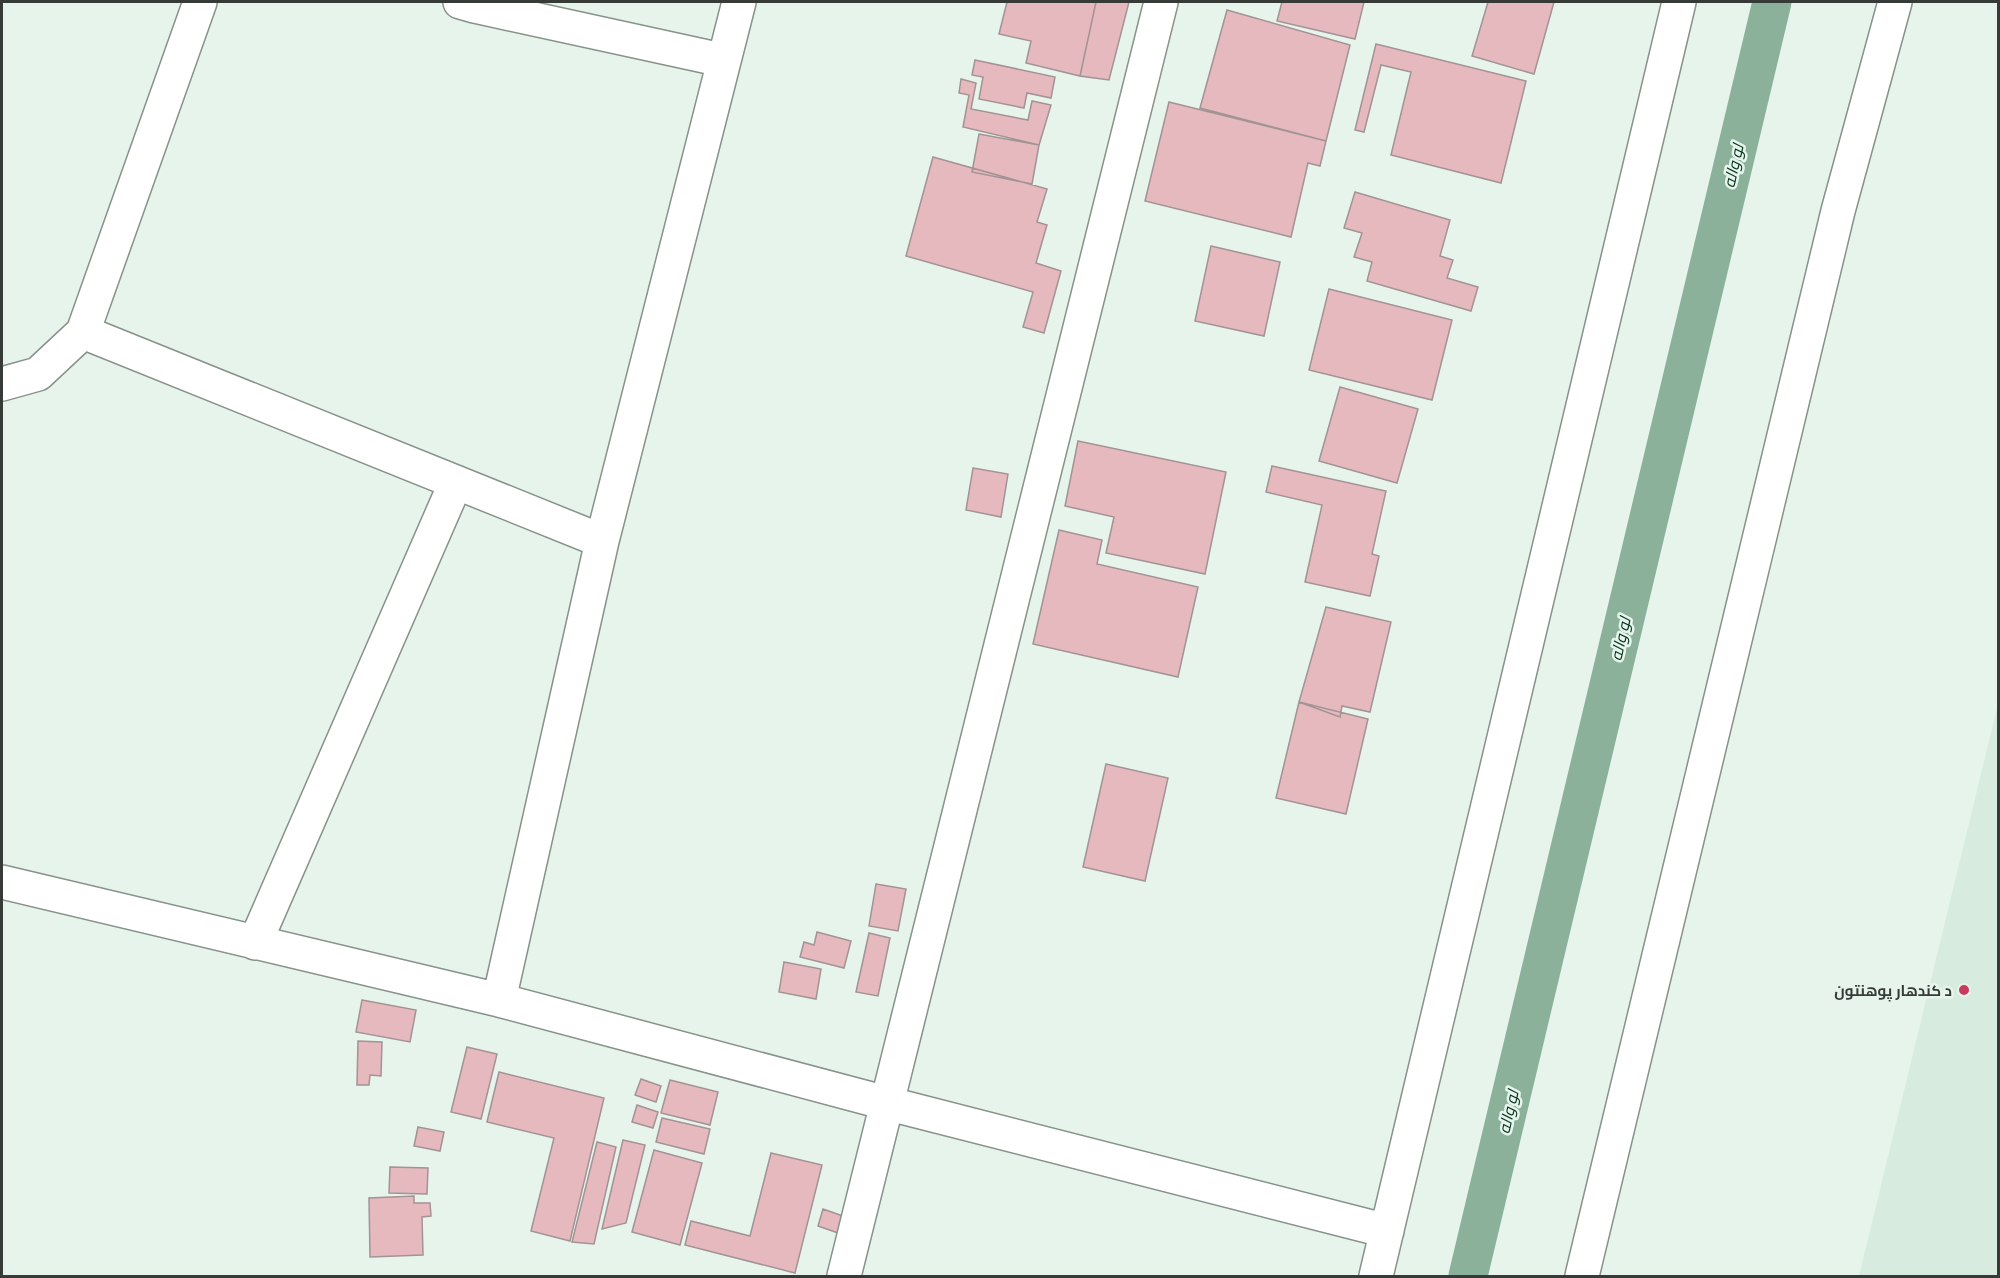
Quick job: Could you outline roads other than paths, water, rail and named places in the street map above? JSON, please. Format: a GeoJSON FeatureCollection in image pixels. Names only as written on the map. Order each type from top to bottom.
{"type":"FeatureCollection","features":[{"type":"Feature","properties":{"kind":"street"},"geometry":{"type":"LineString","coordinates":[[2,384],[38,374],[83,332],[200,2]]}},
{"type":"Feature","properties":{"kind":"street"},"geometry":{"type":"LineString","coordinates":[[460,2],[722,60]]}},
{"type":"Feature","properties":{"kind":"street"},"geometry":{"type":"LineString","coordinates":[[499,1000],[602,541],[722,60],[739,2]]}},
{"type":"Feature","properties":{"kind":"street"},"geometry":{"type":"LineString","coordinates":[[844,1276],[1161,2]]}},
{"type":"Feature","properties":{"kind":"street"},"geometry":{"type":"LineString","coordinates":[[1376,1276],[1679,2]]}},
{"type":"Feature","properties":{"kind":"street"},"geometry":{"type":"LineString","coordinates":[[1582,1276],[1838,210],[1895,2]]}},
{"type":"Feature","properties":{"kind":"street"},"geometry":{"type":"LineString","coordinates":[[83,332],[602,541]]}},
{"type":"Feature","properties":{"kind":"street"},"geometry":{"type":"LineString","coordinates":[[255,943],[456,482]]}},
{"type":"Feature","properties":{"kind":"street"},"geometry":{"type":"LineString","coordinates":[[2,882],[499,1000],[886,1103],[1387,1231]]}},
{"type":"Feature","properties":{"kind":"waterway","name":"لو واله"},"geometry":{"type":"LineString","coordinates":[[1468,1276],[1772,2]]}},
{"type":"Feature","properties":{"kind":"place","name":"د کندهار پوهنتون"},"geometry":{"type":"Point","coordinates":[1964,990]}}]}
